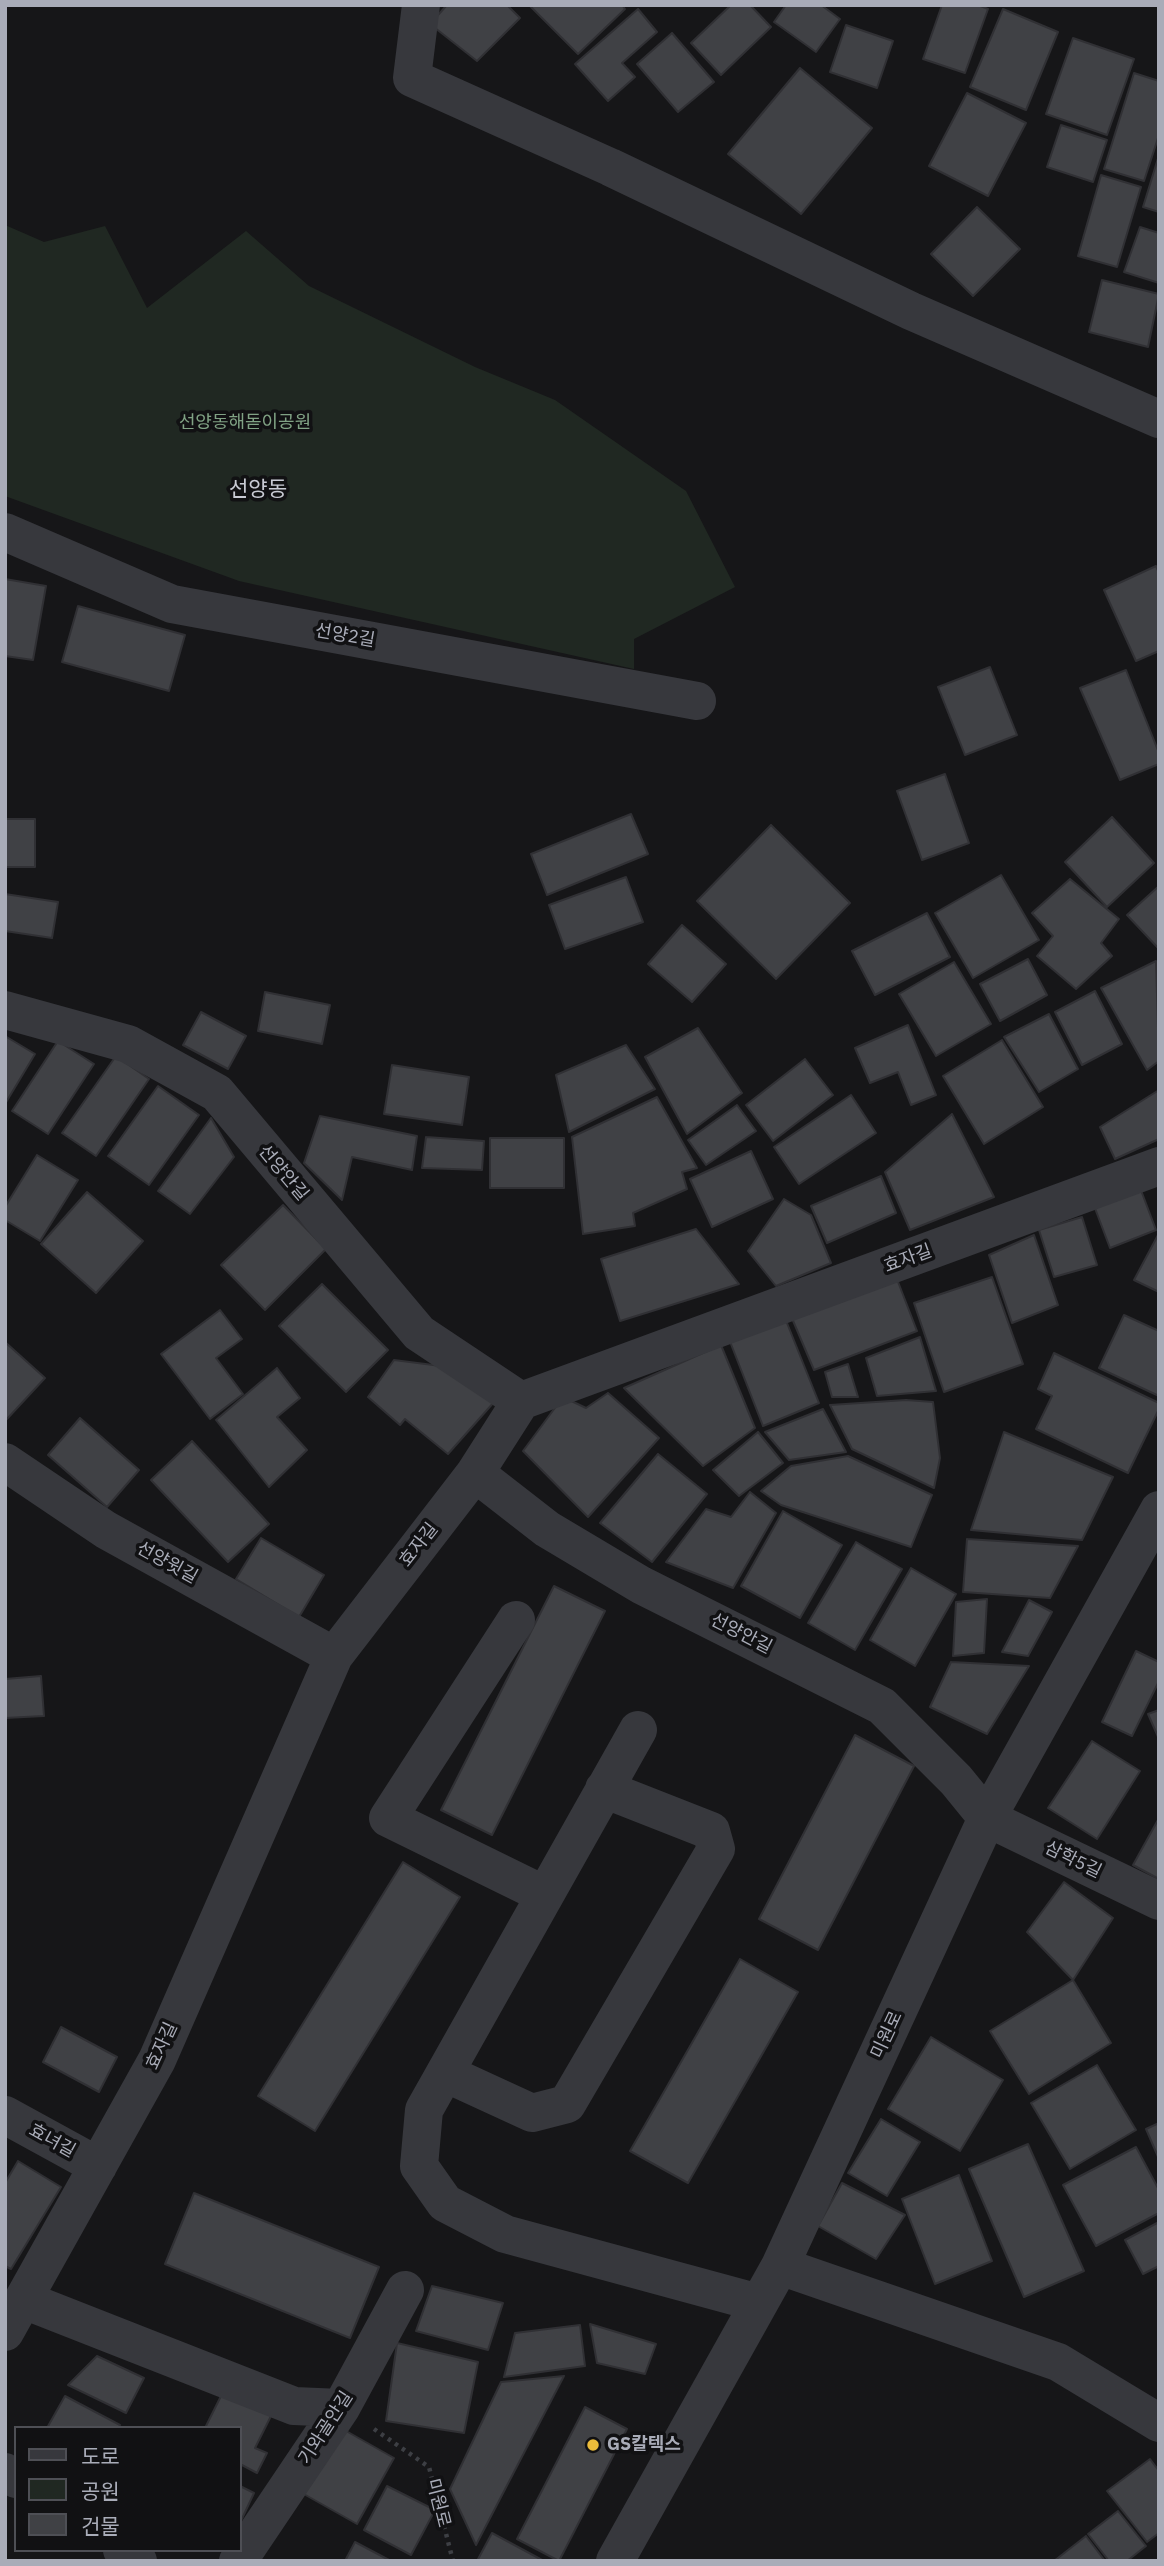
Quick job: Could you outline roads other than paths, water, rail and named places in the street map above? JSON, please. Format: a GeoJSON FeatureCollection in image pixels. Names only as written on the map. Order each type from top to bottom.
{"type":"FeatureCollection","features":[{"type":"Feature","properties":{"kind":"street"},"geometry":{"type":"LineString","coordinates":[[421,5],[412,78],[610,167],[912,312],[1159,419]]}},
{"type":"Feature","properties":{"kind":"street","name":"선양2길"},"geometry":{"type":"LineString","coordinates":[[5,532],[172,604],[697,701]]}},
{"type":"Feature","properties":{"kind":"street","name":"선양안길"},"geometry":{"type":"LineString","coordinates":[[5,1010],[128,1044],[217,1093],[419,1333],[521,1402]]}},
{"type":"Feature","properties":{"kind":"street","name":"효자길"},"geometry":{"type":"LineString","coordinates":[[341,2408],[294,2406],[14,2316],[157,2060],[334,1656],[475,1473],[521,1402],[1159,1166]]}},
{"type":"Feature","properties":{"kind":"street","name":"선양윗길"},"geometry":{"type":"LineString","coordinates":[[5,1462],[106,1530],[334,1656]]}},
{"type":"Feature","properties":{"kind":"street","name":"선양안길"},"geometry":{"type":"LineString","coordinates":[[475,1473],[547,1529],[641,1585],[738,1631],[882,1706],[956,1780],[987,1818]]}},
{"type":"Feature","properties":{"kind":"street","name":"미원로"},"geometry":{"type":"LineString","coordinates":[[615,2561],[780,2266],[987,1818],[1159,1510]]}},
{"type":"Feature","properties":{"kind":"street"},"geometry":{"type":"LineString","coordinates":[[516,1620],[388,1818],[545,1895]]}},
{"type":"Feature","properties":{"kind":"street"},"geometry":{"type":"LineString","coordinates":[[638,1730],[424,2110],[419,2166],[445,2203],[505,2234],[759,2303]]}},
{"type":"Feature","properties":{"kind":"street"},"geometry":{"type":"LineString","coordinates":[[444,2073],[532,2113],[568,2104],[716,1849],[712,1831],[604,1789]]}},
{"type":"Feature","properties":{"kind":"street","name":"삼학5길"},"geometry":{"type":"LineString","coordinates":[[987,1818],[1159,1901]]}},
{"type":"Feature","properties":{"kind":"street","name":"효녀길"},"geometry":{"type":"LineString","coordinates":[[5,2115],[99,2166]]}},
{"type":"Feature","properties":{"kind":"street"},"geometry":{"type":"LineString","coordinates":[[780,2266],[1058,2362],[1159,2423]]}},
{"type":"Feature","properties":{"kind":"street","name":"기와골안길"},"geometry":{"type":"LineString","coordinates":[[239,2561],[341,2408],[405,2290]]}},
{"type":"Feature","properties":{"kind":"place","name":"GS칼텍스"},"geometry":{"type":"Point","coordinates":[593,2445]}},
{"type":"Feature","properties":{"kind":"district","name":"선양동"},"geometry":{"type":"Point","coordinates":[258,490]}},
{"type":"Feature","properties":{"kind":"park label","name":"선양동해돋이공원"},"geometry":{"type":"Point","coordinates":[245,423]}}]}
